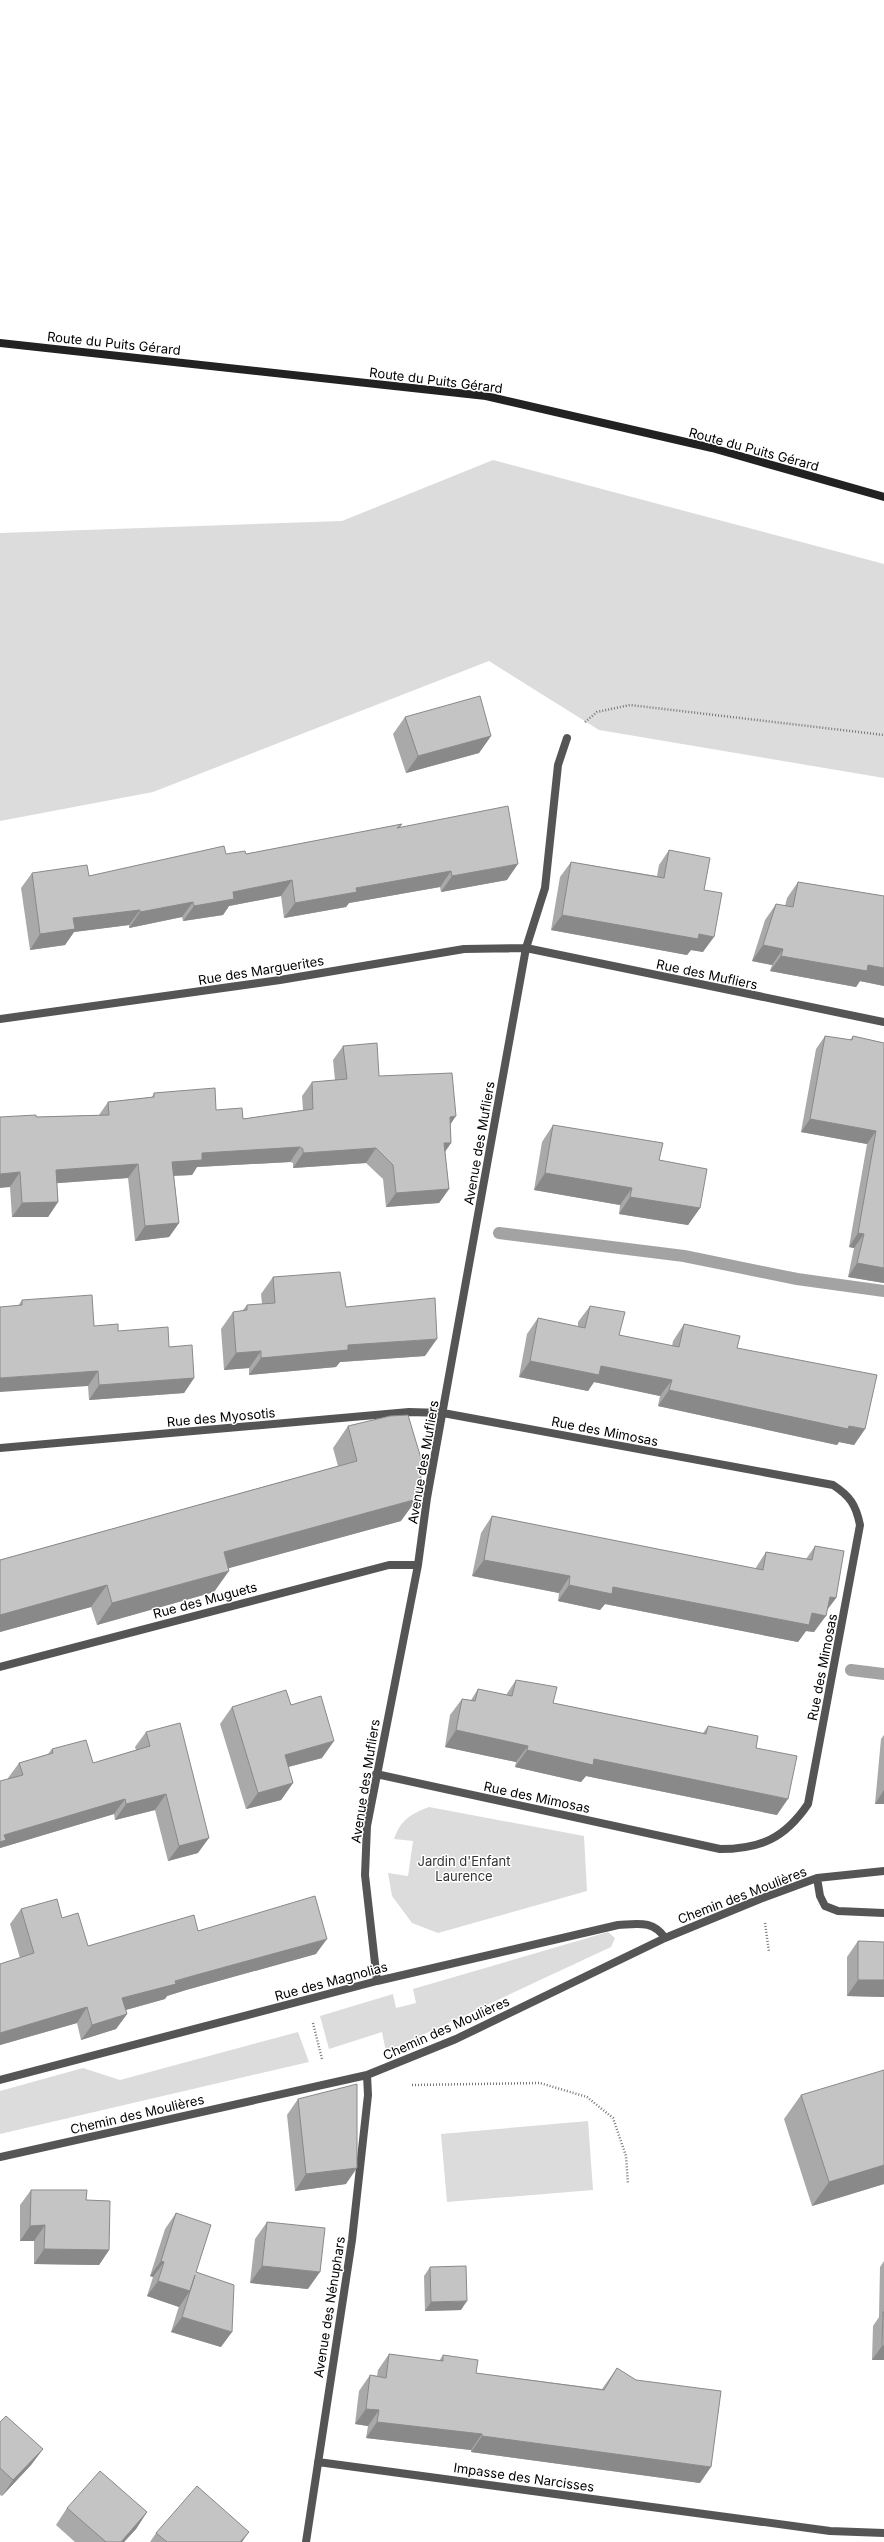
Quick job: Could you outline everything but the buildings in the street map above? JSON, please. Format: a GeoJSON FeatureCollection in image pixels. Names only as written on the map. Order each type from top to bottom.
{"type":"FeatureCollection","features":[{"type":"Feature","properties":{"kind":"main road","name":"Route du Puits Gérard"},"geometry":{"type":"LineString","coordinates":[[0,343],[486,396],[712,448],[884,497]]}},
{"type":"Feature","properties":{"kind":"street","name":"Avenue des Mufliers"},"geometry":{"type":"LineString","coordinates":[[377,1981],[365,1875],[367,1826],[418,1565],[443,1413],[526,948],[545,888],[558,766],[567,738]]}},
{"type":"Feature","properties":{"kind":"street","name":"Rue des Marguerites"},"geometry":{"type":"LineString","coordinates":[[0,1019],[280,980],[464,949],[526,948]]}},
{"type":"Feature","properties":{"kind":"street","name":"Rue des Mufliers"},"geometry":{"type":"LineString","coordinates":[[526,948],[884,1022]]}},
{"type":"Feature","properties":{"kind":"street","name":"Rue des Myosotis"},"geometry":{"type":"LineString","coordinates":[[0,1448],[409,1412],[443,1413]]}},
{"type":"Feature","properties":{"kind":"street","name":"Rue des Mimosas"},"geometry":{"type":"LineString","coordinates":[[376,1774],[720,1849],[744,1849],[784,1833],[798,1820],[808,1804],[859,1533],[860,1525],[857,1509],[848,1495],[833,1485],[443,1413]]}},
{"type":"Feature","properties":{"kind":"street","name":"Rue des Muguets"},"geometry":{"type":"LineString","coordinates":[[0,1667],[389,1565],[418,1565]]}},
{"type":"Feature","properties":{"kind":"street","name":"Chemin des Moulières"},"geometry":{"type":"LineString","coordinates":[[0,2157],[367,2075],[456,2039],[665,1938],[817,1878],[884,1872]]}},
{"type":"Feature","properties":{"kind":"street"},"geometry":{"type":"LineString","coordinates":[[817,1878],[820,1896],[825,1906],[838,1911],[884,1913]]}},
{"type":"Feature","properties":{"kind":"street","name":"Rue des Magnolias"},"geometry":{"type":"LineString","coordinates":[[0,2080],[377,1981],[618,1925],[652,1925],[659,1929],[665,1938]]}},
{"type":"Feature","properties":{"kind":"street","name":"Avenue des Nénuphars"},"geometry":{"type":"LineString","coordinates":[[306,2542],[352,2240],[368,2088],[367,2075]]}},
{"type":"Feature","properties":{"kind":"street","name":"Impasse des Narcisses"},"geometry":{"type":"LineString","coordinates":[[318,2462],[728,2516],[830,2531],[884,2533]]}},
{"type":"Feature","properties":{"kind":"path"},"geometry":{"type":"LineString","coordinates":[[567,738],[597,712],[630,705],[884,735]]}},
{"type":"Feature","properties":{"kind":"path"},"geometry":{"type":"LineString","coordinates":[[311,2015],[321,2058]]}},
{"type":"Feature","properties":{"kind":"path"},"geometry":{"type":"LineString","coordinates":[[368,2088],[436,2083],[540,2083],[587,2097],[613,2118],[626,2156],[628,2184]]}},
{"type":"Feature","properties":{"kind":"green space"},"geometry":{"type":"Polygon","coordinates":[[[493,460],[884,564],[884,778],[599,730],[489,661],[153,792],[0,821],[0,533],[342,521],[493,460]]]}},
{"type":"Feature","properties":{"kind":"green space","name":"Jardin d'Enfant Laurence"},"geometry":{"type":"Polygon","coordinates":[[[429,1807],[584,1836],[587,1891],[438,1933],[412,1923],[392,1896],[388,1873],[408,1876],[413,1841],[394,1839],[403,1822],[407,1818],[429,1807]]]}},
{"type":"Feature","properties":{"kind":"green space"},"geometry":{"type":"Polygon","coordinates":[[[608,1932],[615,1938],[611,1947],[386,2052],[382,2032],[329,2049],[320,2016],[393,1994],[396,2008],[416,2003],[413,1989],[608,1932]]]}},
{"type":"Feature","properties":{"kind":"green space"},"geometry":{"type":"Polygon","coordinates":[[[298,2032],[309,2062],[0,2134],[0,2091],[83,2068],[120,2080],[298,2032]]]}},
{"type":"Feature","properties":{"kind":"green space"},"geometry":{"type":"Polygon","coordinates":[[[588,2121],[593,2190],[447,2202],[441,2134],[588,2121]]]}},
{"type":"Feature","properties":{"kind":"waterway"},"geometry":{"type":"LineString","coordinates":[[499,1233],[684,1256],[797,1279],[884,1291]]}},
{"type":"Feature","properties":{"kind":"waterway"},"geometry":{"type":"LineString","coordinates":[[851,1670],[884,1674]]}}]}
